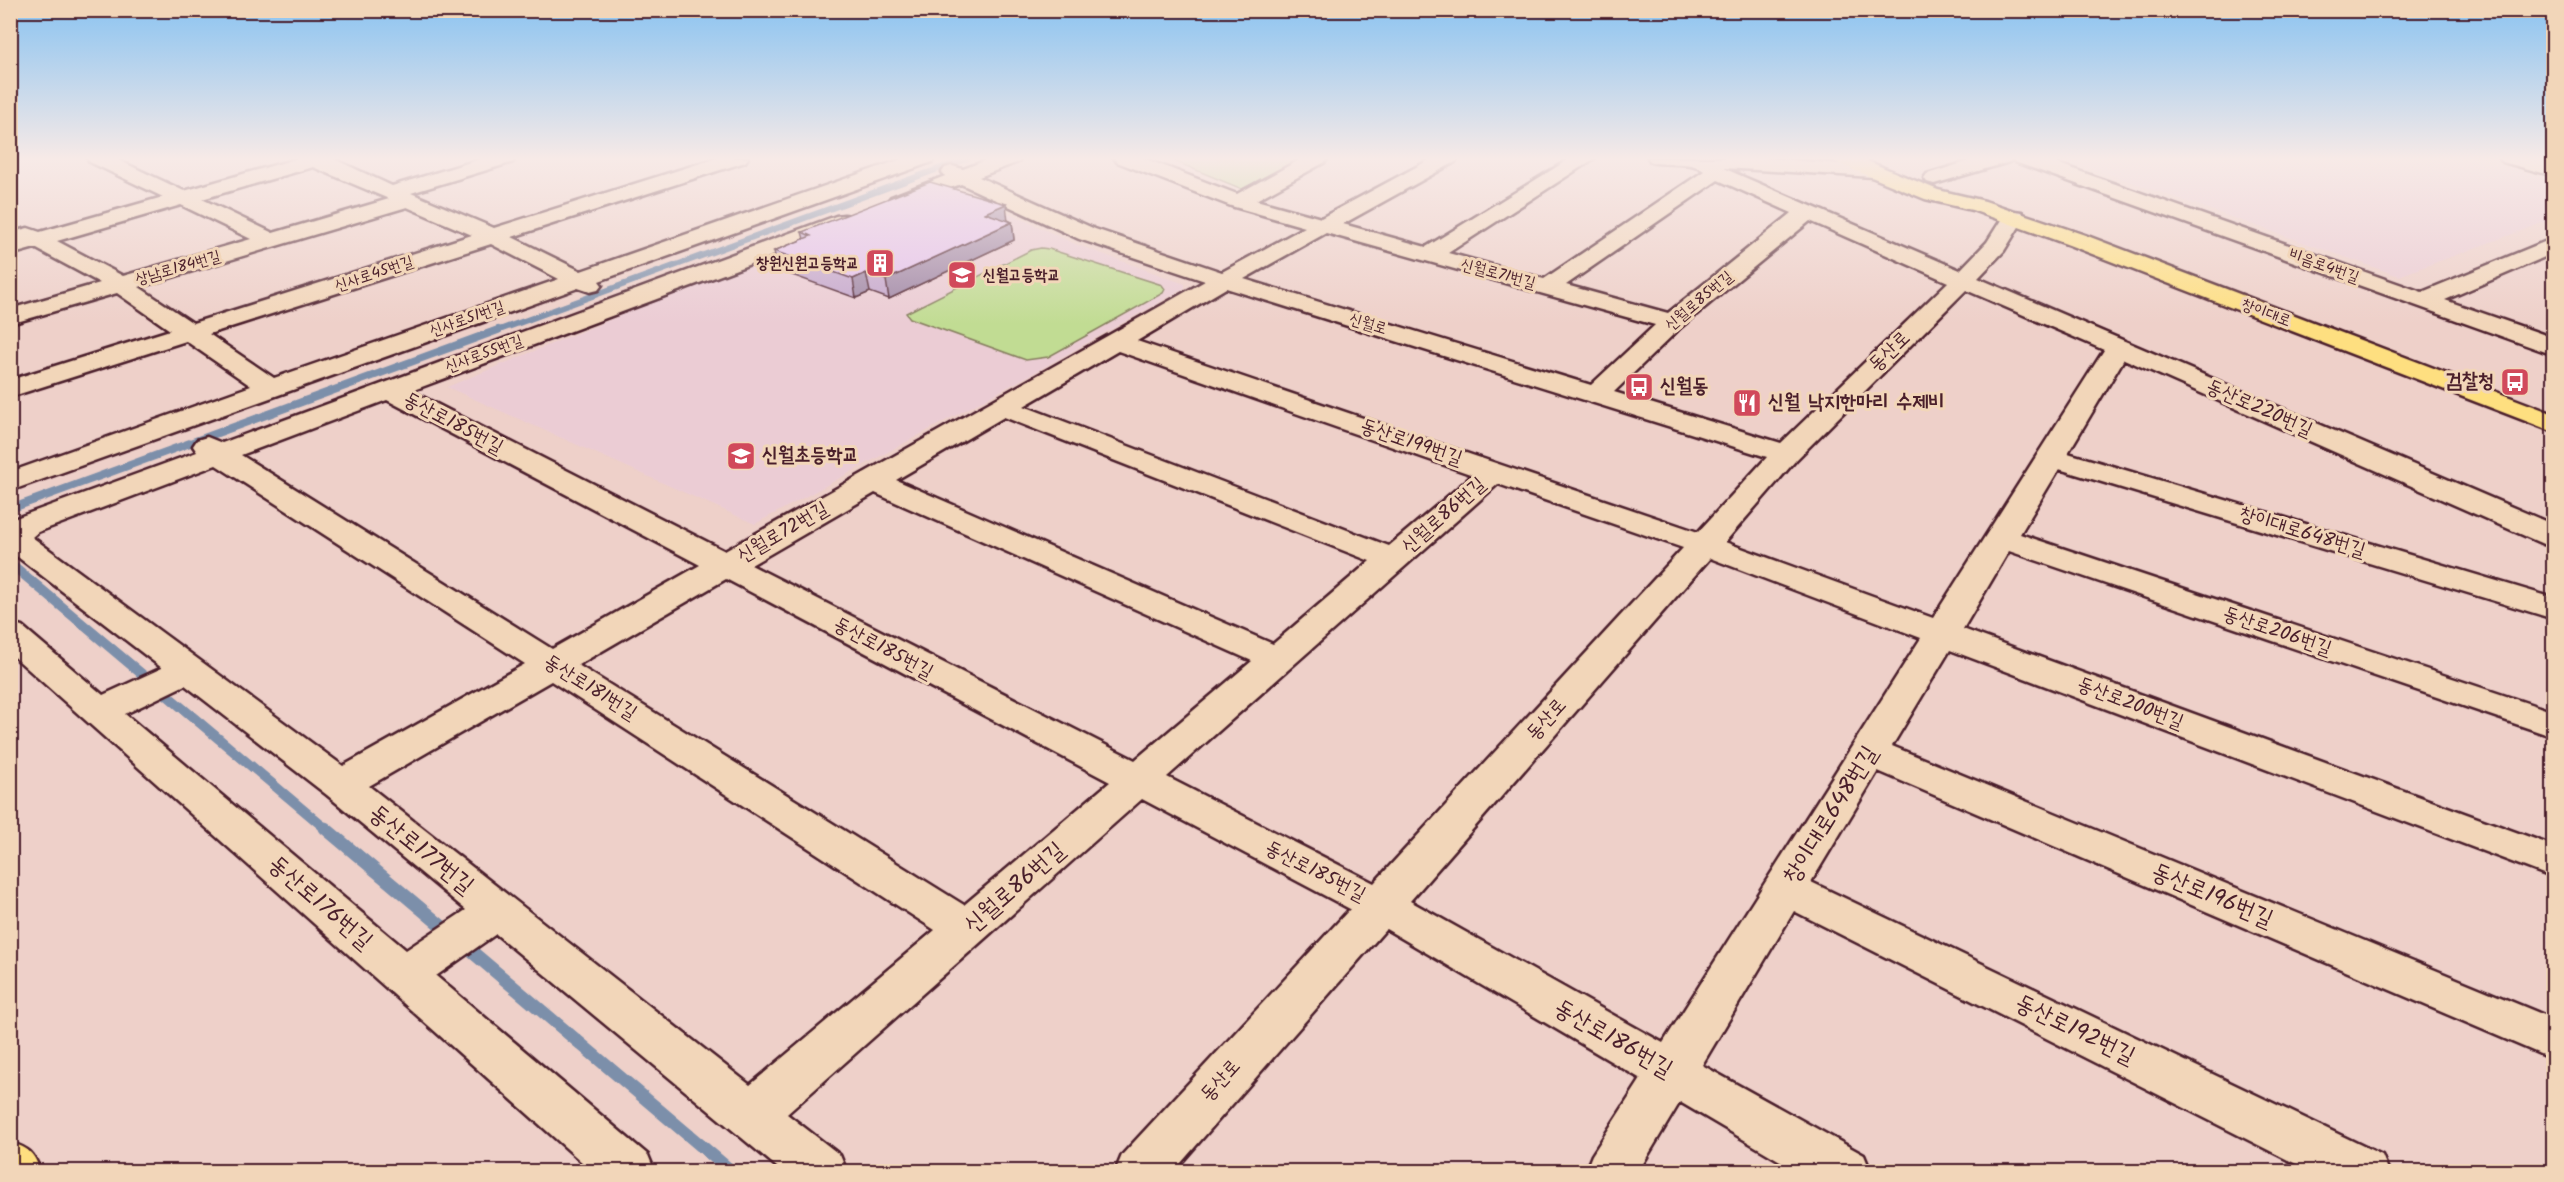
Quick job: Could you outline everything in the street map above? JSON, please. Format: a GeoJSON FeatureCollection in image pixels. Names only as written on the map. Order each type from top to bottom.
{"type":"FeatureCollection","features":[{"type":"Feature","properties":{"kind":"main road","name":"창이대로"},"geometry":{"type":"LineString","coordinates":[[2001,213],[2553,424]]}},
{"type":"Feature","properties":{"kind":"main road"},"geometry":{"type":"LineString","coordinates":[[10,1165],[16,1172]]}},
{"type":"Feature","properties":{"kind":"street"},"geometry":{"type":"LineString","coordinates":[[10,248],[132,213]]}},
{"type":"Feature","properties":{"kind":"street"},"geometry":{"type":"LineString","coordinates":[[213,213],[271,240]]}},
{"type":"Feature","properties":{"kind":"street","name":"상남로184번길"},"geometry":{"type":"LineString","coordinates":[[10,317],[271,240],[351,213]]}},
{"type":"Feature","properties":{"kind":"street"},"geometry":{"type":"LineString","coordinates":[[438,213],[493,236],[621,301]]}},
{"type":"Feature","properties":{"kind":"street","name":"신사로45번길"},"geometry":{"type":"LineString","coordinates":[[10,389],[565,213]]}},
{"type":"Feature","properties":{"kind":"street","name":"신사로51번길"},"geometry":{"type":"LineString","coordinates":[[10,482],[180,424],[271,387],[583,281],[773,213]]}},
{"type":"Feature","properties":{"kind":"street","name":"신사로55번길"},"geometry":{"type":"LineString","coordinates":[[12,539],[27,525],[216,452],[864,213]]}},
{"type":"Feature","properties":{"kind":"street","name":"신월로"},"geometry":{"type":"LineString","coordinates":[[1041,213],[1087,234],[1224,279],[1786,454]]}},
{"type":"Feature","properties":{"kind":"street","name":"신월로71번길"},"geometry":{"type":"LineString","coordinates":[[1278,213],[1672,322]]}},
{"type":"Feature","properties":{"kind":"street"},"geometry":{"type":"LineString","coordinates":[[1224,279],[1347,213]]}},
{"type":"Feature","properties":{"kind":"street"},"geometry":{"type":"LineString","coordinates":[[1429,255],[1497,213]]}},
{"type":"Feature","properties":{"kind":"street"},"geometry":{"type":"LineString","coordinates":[[1547,288],[1647,213]]}},
{"type":"Feature","properties":{"kind":"street","name":"신월로85번길"},"geometry":{"type":"LineString","coordinates":[[1596,394],[1672,322],[1806,213]]}},
{"type":"Feature","properties":{"kind":"street"},"geometry":{"type":"LineString","coordinates":[[1810,213],[1964,279]]}},
{"type":"Feature","properties":{"kind":"street","name":"비음로4번길"},"geometry":{"type":"LineString","coordinates":[[2176,213],[2553,347]]}},
{"type":"Feature","properties":{"kind":"street","name":"동산로"},"geometry":{"type":"LineString","coordinates":[[1140,1172],[1786,454],[1996,246],[2014,218]]}},
{"type":"Feature","properties":{"kind":"street","name":"상남로184번길"},"geometry":{"type":"LineString","coordinates":[[10,226],[121,285],[271,387]]}},
{"type":"Feature","properties":{"kind":"street"},"geometry":{"type":"LineString","coordinates":[[2422,301],[2553,245]]}},
{"type":"Feature","properties":{"kind":"street","name":"신월로72번길"},"geometry":{"type":"LineString","coordinates":[[341,785],[1224,279]]}},
{"type":"Feature","properties":{"kind":"street","name":"동산로220번길"},"geometry":{"type":"LineString","coordinates":[[1964,279],[2553,537]]}},
{"type":"Feature","properties":{"kind":"street","name":"동산로199번길"},"geometry":{"type":"LineString","coordinates":[[1116,342],[1705,545]]}},
{"type":"Feature","properties":{"kind":"street","name":"창이대로648번길"},"geometry":{"type":"LineString","coordinates":[[1610,1172],[2118,348]]}},
{"type":"Feature","properties":{"kind":"street","name":"동산로185번길"},"geometry":{"type":"LineString","coordinates":[[388,390],[1380,905]]}},
{"type":"Feature","properties":{"kind":"street","name":"신월로86번길"},"geometry":{"type":"LineString","coordinates":[[1002,407],[1393,559]]}},
{"type":"Feature","properties":{"kind":"street","name":"동산로181번길"},"geometry":{"type":"LineString","coordinates":[[180,424],[216,452],[968,929]]}},
{"type":"Feature","properties":{"kind":"street","name":"창이대로648번길"},"geometry":{"type":"LineString","coordinates":[[2051,457],[2553,609]]}},
{"type":"Feature","properties":{"kind":"street","name":"신월로86번길"},"geometry":{"type":"LineString","coordinates":[[751,1115],[1494,472]]}},
{"type":"Feature","properties":{"kind":"street"},"geometry":{"type":"LineString","coordinates":[[873,481],[1278,659]]}},
{"type":"Feature","properties":{"kind":"street","name":"동산로206번길"},"geometry":{"type":"LineString","coordinates":[[2001,538],[2553,725]]}},
{"type":"Feature","properties":{"kind":"street","name":"동산로177번길"},"geometry":{"type":"LineString","coordinates":[[12,539],[183,672],[341,785],[488,918],[751,1115],[822,1172]]}},
{"type":"Feature","properties":{"kind":"street","name":"동산로200번길"},"geometry":{"type":"LineString","coordinates":[[1705,545],[2553,863]]}},
{"type":"Feature","properties":{"kind":"street","name":"동산로176번길"},"geometry":{"type":"LineString","coordinates":[[10,634],[106,708],[411,971],[630,1172]]}},
{"type":"Feature","properties":{"kind":"street"},"geometry":{"type":"LineString","coordinates":[[106,708],[183,672]]}},
{"type":"Feature","properties":{"kind":"street","name":"동산로196번길"},"geometry":{"type":"LineString","coordinates":[[1870,752],[2553,1040]]}},
{"type":"Feature","properties":{"kind":"street","name":"동산로192번길"},"geometry":{"type":"LineString","coordinates":[[1785,888],[2364,1172]]}},
{"type":"Feature","properties":{"kind":"street","name":"동산로186번길"},"geometry":{"type":"LineString","coordinates":[[1380,905],[1846,1172]]}},
{"type":"Feature","properties":{"kind":"street"},"geometry":{"type":"LineString","coordinates":[[411,971],[488,918]]}},
{"type":"Feature","properties":{"kind":"shaded area","name":"신월초등학교"},"geometry":{"type":"Polygon","coordinates":[[[878,213],[1010,213],[1075,244],[1185,284],[1185,288],[755,524],[447,387],[740,266],[878,213]]]}},
{"type":"Feature","properties":{"kind":"shaded area"},"geometry":{"type":"Polygon","coordinates":[[[2220,213],[2553,213],[2553,219],[2399,276],[2220,213]]]}},
{"type":"Feature","properties":{"kind":"green space"},"geometry":{"type":"Polygon","coordinates":[[[1041,248],[1162,285],[1165,289],[1163,293],[1048,357],[1026,360],[910,318],[906,313],[1031,250],[1041,248]]]}},
{"type":"Feature","properties":{"kind":"building"},"geometry":{"type":"Polygon","coordinates":[[[850,213],[985,213],[1012,222],[886,280],[866,273],[853,279],[774,251],[811,236],[802,232],[850,213]]]}},
{"type":"Feature","properties":{"kind":"waterway"},"geometry":{"type":"LineString","coordinates":[[494,332],[818,213]]}},
{"type":"Feature","properties":{"kind":"waterway"},"geometry":{"type":"LineString","coordinates":[[10,509],[498,330]]}},
{"type":"Feature","properties":{"kind":"waterway"},"geometry":{"type":"LineString","coordinates":[[10,563],[326,829]]}},
{"type":"Feature","properties":{"kind":"waterway"},"geometry":{"type":"LineString","coordinates":[[325,828],[451,934]]}},
{"type":"Feature","properties":{"kind":"waterway"},"geometry":{"type":"LineString","coordinates":[[464,945],[732,1172]]}},
{"type":"Feature","properties":{"kind":"place","name":"창원신원고등학교"},"geometry":{"type":"Point","coordinates":[880,263]}},
{"type":"Feature","properties":{"kind":"place","name":"신월고등학교"},"geometry":{"type":"Point","coordinates":[962,275]}},
{"type":"Feature","properties":{"kind":"place","name":"검찰청"},"geometry":{"type":"Point","coordinates":[2515,382]}},
{"type":"Feature","properties":{"kind":"place","name":"신월동"},"geometry":{"type":"Point","coordinates":[1639,387]}},
{"type":"Feature","properties":{"kind":"place","name":"신월 낙지한마리 수제비"},"geometry":{"type":"Point","coordinates":[1747,403]}},
{"type":"Feature","properties":{"kind":"place","name":"신월초등학교"},"geometry":{"type":"Point","coordinates":[741,456]}}]}
